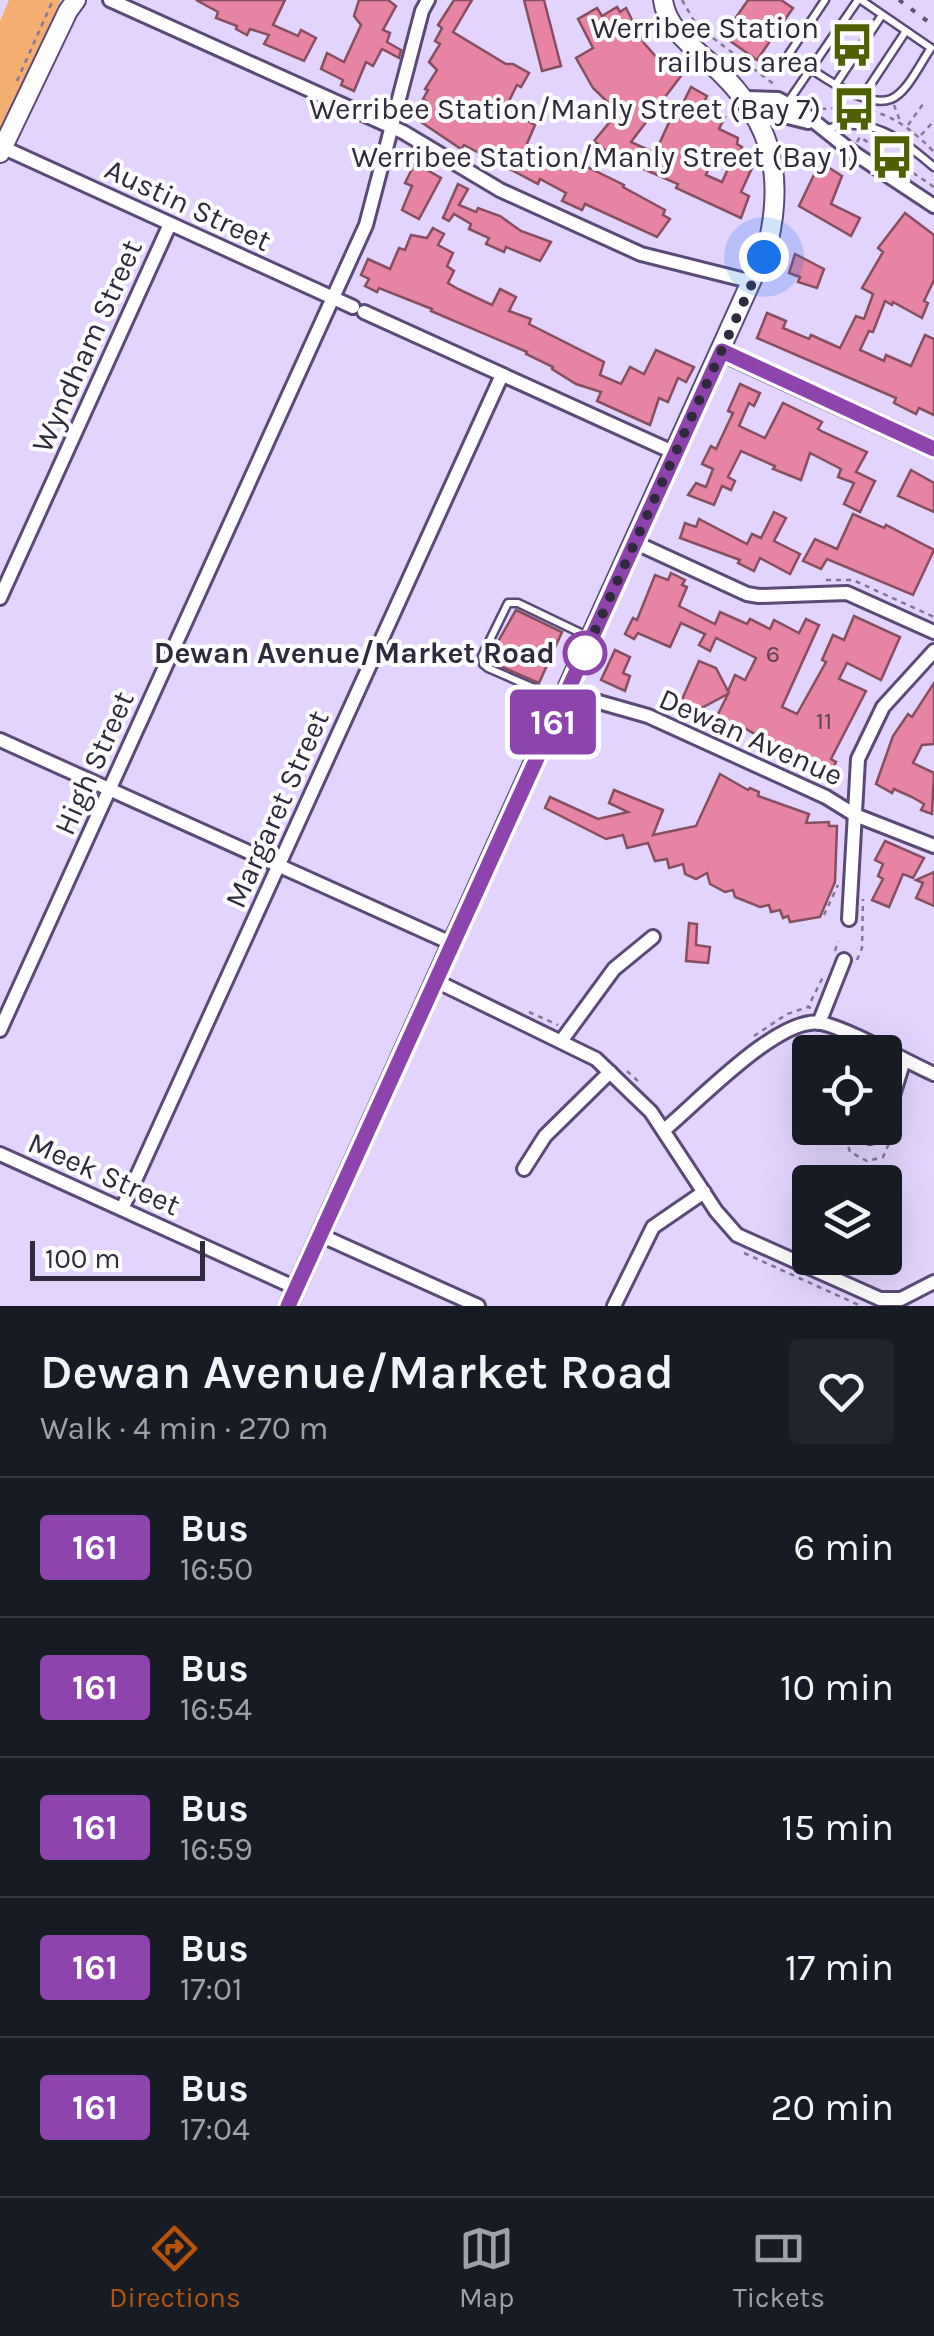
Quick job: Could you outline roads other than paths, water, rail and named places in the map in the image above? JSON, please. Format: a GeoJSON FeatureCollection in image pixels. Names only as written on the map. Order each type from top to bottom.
{"type":"FeatureCollection","features":[{"type":"Feature","properties":{"kind":"street"},"geometry":{"type":"LineString","coordinates":[[110,0],[392,127],[500,190],[641,254],[753,282]]}},
{"type":"Feature","properties":{"kind":"street","name":"High Street"},"geometry":{"type":"LineString","coordinates":[[0,1030],[370,216],[428,0]]}},
{"type":"Feature","properties":{"kind":"street"},"geometry":{"type":"LineString","coordinates":[[288,1306],[768,244],[776,196],[771,149],[761,123],[745,98],[672,24],[663,0]]}},
{"type":"Feature","properties":{"kind":"street"},"geometry":{"type":"LineString","coordinates":[[1,150],[67,3]]}},
{"type":"Feature","properties":{"kind":"street"},"geometry":{"type":"LineString","coordinates":[[745,98],[790,100],[823,130],[934,206]]}},
{"type":"Feature","properties":{"kind":"street"},"geometry":{"type":"LineString","coordinates":[[761,123],[771,116],[791,116],[823,130]]}},
{"type":"Feature","properties":{"kind":"street","name":"Austin Street"},"geometry":{"type":"LineString","coordinates":[[1,150],[675,454]]}},
{"type":"Feature","properties":{"kind":"street","name":"Wyndham Street"},"geometry":{"type":"LineString","coordinates":[[0,598],[170,224]]}},
{"type":"Feature","properties":{"kind":"street"},"geometry":{"type":"LineString","coordinates":[[722,351],[934,448]]}},
{"type":"Feature","properties":{"kind":"street","name":"Margaret Street"},"geometry":{"type":"LineString","coordinates":[[122,1210],[502,375]]}},
{"type":"Feature","properties":{"kind":"street"},"geometry":{"type":"LineString","coordinates":[[634,542],[752,596],[847,593],[934,632]]}},
{"type":"Feature","properties":{"kind":"street"},"geometry":{"type":"LineString","coordinates":[[849,919],[856,765],[883,707],[931,661]]}},
{"type":"Feature","properties":{"kind":"street","name":"Dewan Avenue"},"geometry":{"type":"LineString","coordinates":[[565,696],[648,716],[834,801],[855,815],[934,846]]}},
{"type":"Feature","properties":{"kind":"street"},"geometry":{"type":"LineString","coordinates":[[0,740],[452,944]]}},
{"type":"Feature","properties":{"kind":"street"},"geometry":{"type":"LineString","coordinates":[[562,1040],[614,969],[652,937]]}},
{"type":"Feature","properties":{"kind":"street"},"geometry":{"type":"LineString","coordinates":[[817,1029],[844,960]]}},
{"type":"Feature","properties":{"kind":"street"},"geometry":{"type":"LineString","coordinates":[[436,981],[596,1059],[639,1098],[723,1221],[747,1242],[892,1303],[934,1282]]}},
{"type":"Feature","properties":{"kind":"street"},"geometry":{"type":"LineString","coordinates":[[664,1130],[775,1035],[790,1027],[817,1029],[934,1074]]}},
{"type":"Feature","properties":{"kind":"street"},"geometry":{"type":"LineString","coordinates":[[902,1066],[904,1060]]}},
{"type":"Feature","properties":{"kind":"street"},"geometry":{"type":"LineString","coordinates":[[524,1169],[545,1136],[610,1072]]}},
{"type":"Feature","properties":{"kind":"street","name":"Meek Street"},"geometry":{"type":"LineString","coordinates":[[0,1154],[296,1288]]}},
{"type":"Feature","properties":{"kind":"street"},"geometry":{"type":"LineString","coordinates":[[614,1306],[652,1228],[704,1192]]}},
{"type":"Feature","properties":{"kind":"street"},"geometry":{"type":"LineString","coordinates":[[320,1234],[478,1306]]}},
{"type":"Feature","properties":{"kind":"lane"},"geometry":{"type":"LineString","coordinates":[[790,100],[812,69],[859,0],[931,48],[891,100],[862,96],[836,84],[812,69],[789,54],[825,0]]}},
{"type":"Feature","properties":{"kind":"lane"},"geometry":{"type":"LineString","coordinates":[[836,84],[882,15]]}},
{"type":"Feature","properties":{"kind":"lane"},"geometry":{"type":"LineString","coordinates":[[862,96],[906,31]]}},
{"type":"Feature","properties":{"kind":"lane"},"geometry":{"type":"LineString","coordinates":[[823,130],[842,123],[878,127],[934,167]]}},
{"type":"Feature","properties":{"kind":"lane"},"geometry":{"type":"LineString","coordinates":[[565,696],[483,664],[482,656],[503,609],[518,603],[591,638]]}},
{"type":"Feature","properties":{"kind":"railway"},"geometry":{"type":"LineString","coordinates":[[899,0],[934,26]]}},
{"type":"Feature","properties":{"kind":"place","name":"Werribee Station railbus area"},"geometry":{"type":"Point","coordinates":[852,45]}},
{"type":"Feature","properties":{"kind":"place","name":"Werribee Station/Manly Street (Bay 7)"},"geometry":{"type":"Point","coordinates":[854,109]}},
{"type":"Feature","properties":{"kind":"place","name":"Werribee Station/Manly Street (Bay 1)"},"geometry":{"type":"Point","coordinates":[892,157]}},
{"type":"Feature","properties":{"kind":"place","name":"Dewan Avenue/Market Road"},"geometry":{"type":"Point","coordinates":[585,653]}}]}
